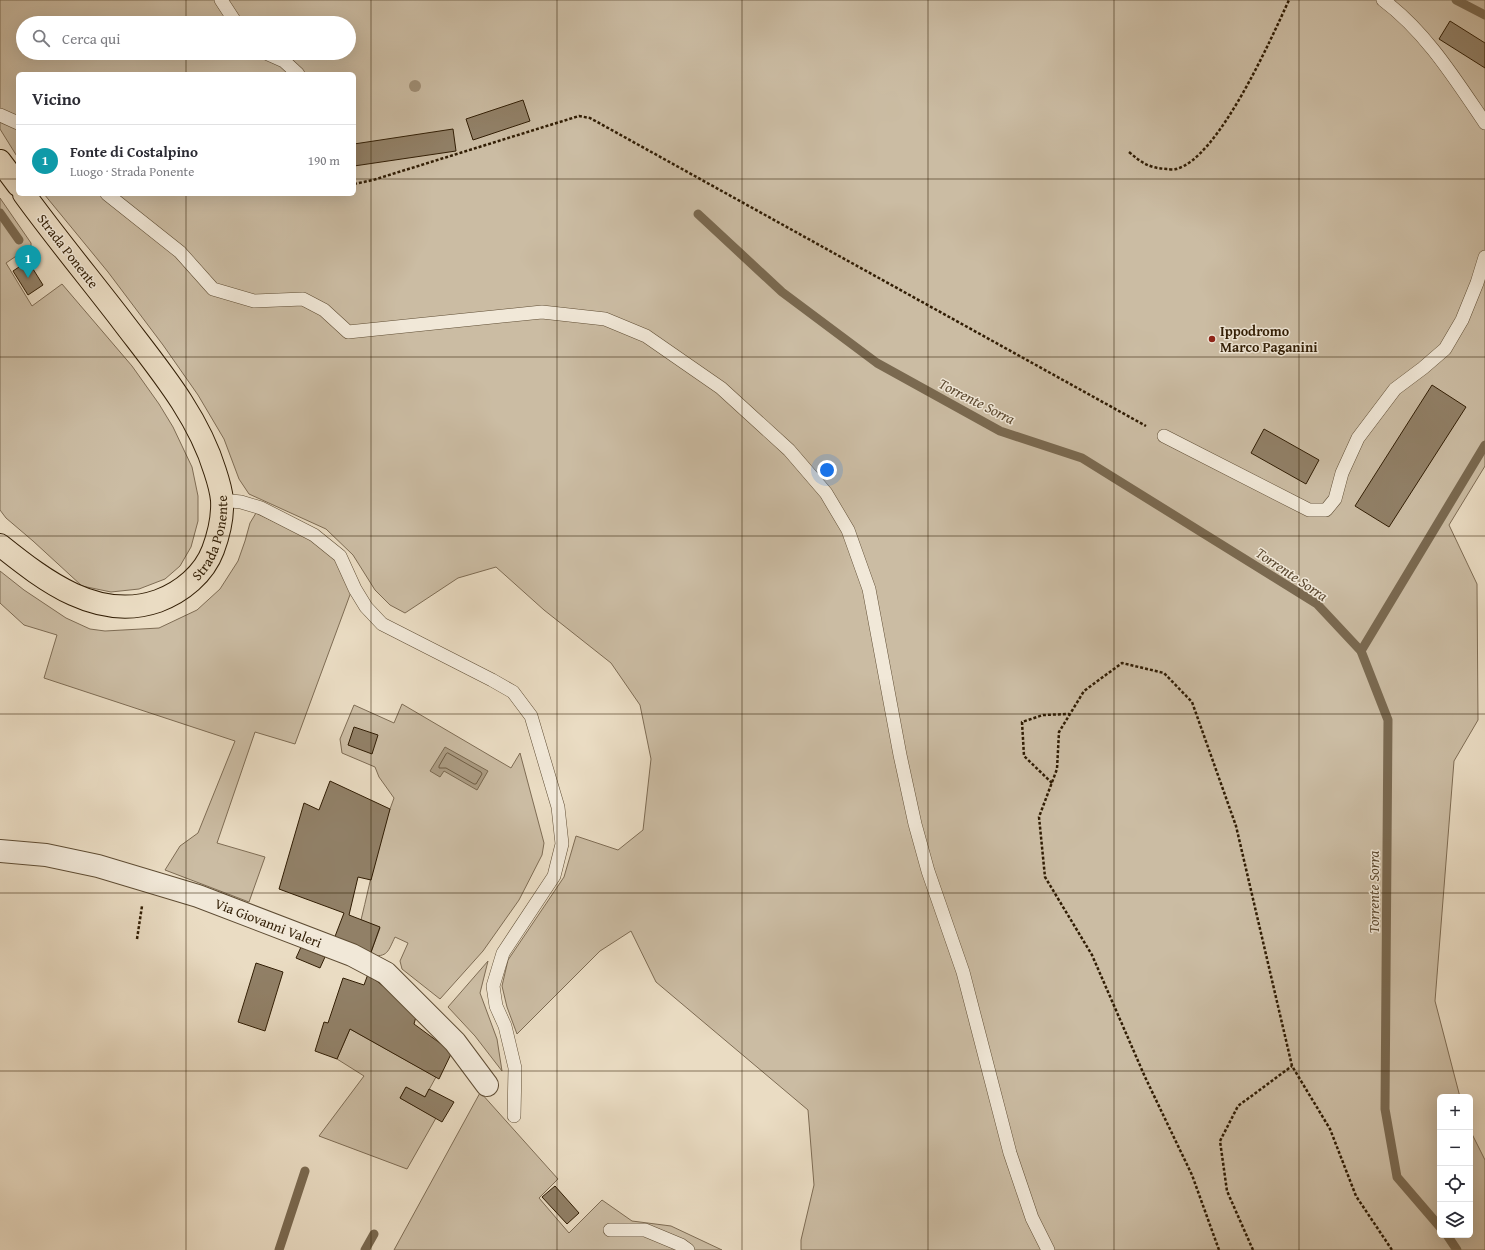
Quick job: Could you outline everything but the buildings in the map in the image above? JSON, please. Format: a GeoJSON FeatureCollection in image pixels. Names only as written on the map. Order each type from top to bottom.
{"type":"FeatureCollection","features":[{"type":"Feature","properties":{"kind":"main road"},"geometry":{"type":"LineString","coordinates":[[0,161],[16,183]]}},
{"type":"Feature","properties":{"kind":"main road","name":"Strada Ponente"},"geometry":{"type":"LineString","coordinates":[[0,546],[63,590],[89,602],[122,606],[144,604],[158,601],[181,589],[196,577],[207,564],[219,535],[222,515],[222,500],[208,452],[200,433],[187,411],[138,341],[26,196]]}},
{"type":"Feature","properties":{"kind":"street","name":"Via Giovanni Valeri"},"geometry":{"type":"LineString","coordinates":[[0,851],[46,854],[98,866],[148,880],[198,896],[340,950],[386,973],[455,1042],[487,1085]]}},
{"type":"Feature","properties":{"kind":"lane"},"geometry":{"type":"LineString","coordinates":[[221,0],[231,16]]}},
{"type":"Feature","properties":{"kind":"lane"},"geometry":{"type":"LineString","coordinates":[[1383,0],[1396,10],[1437,53],[1485,123]]}},
{"type":"Feature","properties":{"kind":"lane"},"geometry":{"type":"LineString","coordinates":[[282,60],[296,72]]}},
{"type":"Feature","properties":{"kind":"lane"},"geometry":{"type":"LineString","coordinates":[[0,114],[16,122]]}},
{"type":"Feature","properties":{"kind":"lane"},"geometry":{"type":"LineString","coordinates":[[110,196],[180,252],[213,289],[254,301],[303,299],[324,310],[348,332],[542,312],[605,319],[646,336],[722,388],[789,450],[826,493],[848,530],[869,589],[900,755],[915,824],[928,871],[963,972],[1010,1153],[1032,1218],[1048,1250]]}},
{"type":"Feature","properties":{"kind":"lane"},"geometry":{"type":"LineString","coordinates":[[1164,436],[1309,510],[1326,510],[1335,499],[1342,473],[1358,438],[1395,389],[1445,349],[1462,320],[1477,283],[1485,257]]}},
{"type":"Feature","properties":{"kind":"lane"},"geometry":{"type":"LineString","coordinates":[[222,500],[241,502],[261,508],[314,535],[340,556],[355,589],[366,607],[382,624],[513,692],[531,716],[558,806],[562,844],[554,876],[503,953],[492,986],[496,1006],[505,1026],[515,1068],[514,1116]]}},
{"type":"Feature","properties":{"kind":"lane"},"geometry":{"type":"LineString","coordinates":[[610,1230],[645,1230],[682,1245],[688,1250]]}},
{"type":"Feature","properties":{"kind":"path"},"geometry":{"type":"LineString","coordinates":[[1129,152],[1141,162],[1156,169],[1175,170],[1193,161],[1213,139],[1242,93],[1268,47],[1289,0]]}},
{"type":"Feature","properties":{"kind":"path"},"geometry":{"type":"LineString","coordinates":[[356,184],[373,180],[579,116],[590,118],[1164,436]]}},
{"type":"Feature","properties":{"kind":"path"},"geometry":{"type":"LineString","coordinates":[[1219,1250],[1192,1175],[1145,1077],[1092,955],[1045,877],[1039,817],[1057,769],[1059,732],[1084,691],[1122,662],[1164,673],[1192,702],[1236,826],[1292,1066],[1330,1129],[1356,1196],[1392,1250]]}},
{"type":"Feature","properties":{"kind":"path"},"geometry":{"type":"LineString","coordinates":[[1052,782],[1024,756],[1022,722],[1043,715],[1070,714]]}},
{"type":"Feature","properties":{"kind":"path"},"geometry":{"type":"LineString","coordinates":[[137,939],[148,880]]}},
{"type":"Feature","properties":{"kind":"path"},"geometry":{"type":"LineString","coordinates":[[1253,1250],[1227,1191],[1220,1141],[1238,1106],[1292,1066]]}},
{"type":"Feature","properties":{"kind":"shaded area"},"geometry":{"type":"Polygon","coordinates":[[[0,0],[1485,0],[1485,466],[1449,525],[1477,584],[1478,720],[1454,761],[1435,1001],[1459,1094],[1437,1094],[1437,1238],[1473,1238],[1473,1136],[1485,1160],[1485,1250],[801,1250],[801,1240],[814,1185],[808,1110],[656,982],[631,931],[600,951],[517,1034],[507,1007],[502,986],[508,960],[564,877],[576,836],[618,850],[643,830],[651,759],[640,705],[611,663],[544,610],[496,567],[458,578],[405,613],[390,605],[375,590],[353,555],[326,529],[249,494],[239,479],[224,439],[198,395],[163,345],[108,272],[46,196],[356,196],[356,72],[16,72],[16,155],[0,129],[0,0]]]}},
{"type":"Feature","properties":{"kind":"shaded area"},"geometry":{"type":"Polygon","coordinates":[[[0,198],[31,243],[31,246],[6,263],[32,306],[62,284],[132,366],[159,404],[173,427],[192,467],[198,496],[198,521],[191,547],[180,566],[165,579],[139,589],[111,592],[82,586],[6,518],[0,510],[0,198]]]}},
{"type":"Feature","properties":{"kind":"shaded area"},"geometry":{"type":"Polygon","coordinates":[[[256,513],[317,544],[336,562],[343,572],[351,592],[295,744],[255,732],[217,843],[265,857],[249,902],[165,870],[180,846],[198,833],[235,741],[44,678],[57,635],[24,625],[0,603],[0,571],[24,590],[66,618],[90,629],[105,631],[159,628],[197,610],[220,589],[238,561],[250,523],[256,513]]]}},
{"type":"Feature","properties":{"kind":"shaded area"},"geometry":{"type":"Polygon","coordinates":[[[402,704],[511,768],[520,753],[544,843],[542,855],[519,900],[483,951],[440,999],[402,969],[400,961],[408,943],[395,937],[387,952],[376,956],[370,955],[380,928],[361,920],[380,843],[394,798],[379,777],[375,767],[342,753],[340,739],[354,705],[394,723],[402,704]]]}},
{"type":"Feature","properties":{"kind":"shaded area"},"geometry":{"type":"Polygon","coordinates":[[[488,961],[480,993],[497,1039],[502,1071],[475,1036],[448,1007],[488,961]]]}},
{"type":"Feature","properties":{"kind":"shaded area"},"geometry":{"type":"Polygon","coordinates":[[[350,1029],[436,1077],[425,1097],[406,1087],[400,1098],[436,1118],[407,1169],[319,1136],[364,1076],[337,1059],[350,1029]]]}},
{"type":"Feature","properties":{"kind":"shaded area"},"geometry":{"type":"Polygon","coordinates":[[[481,1091],[481,1093],[558,1179],[539,1198],[569,1233],[602,1200],[632,1221],[671,1226],[722,1250],[394,1250],[481,1091]]]}},
{"type":"Feature","properties":{"kind":"water"},"geometry":{"type":"Polygon","coordinates":[[[445,747],[488,771],[477,790],[444,771],[440,777],[430,771],[445,747]]]}},
{"type":"Feature","properties":{"kind":"waterway"},"geometry":{"type":"LineString","coordinates":[[1456,0],[1485,15]]}},
{"type":"Feature","properties":{"kind":"waterway"},"geometry":{"type":"LineString","coordinates":[[0,213],[19,240]]}},
{"type":"Feature","properties":{"kind":"waterway","name":"Torrente Sorra"},"geometry":{"type":"LineString","coordinates":[[698,214],[782,292],[877,363],[1000,431],[1082,458],[1317,604],[1361,651],[1388,720],[1385,1109],[1397,1177],[1437,1224]]}},
{"type":"Feature","properties":{"kind":"waterway"},"geometry":{"type":"LineString","coordinates":[[1361,651],[1485,445]]}},
{"type":"Feature","properties":{"kind":"waterway"},"geometry":{"type":"LineString","coordinates":[[279,1250],[305,1171]]}},
{"type":"Feature","properties":{"kind":"waterway"},"geometry":{"type":"LineString","coordinates":[[365,1250],[374,1234]]}},
{"type":"Feature","properties":{"kind":"waterway","name":"Torrente Sorra"},"geometry":{"type":"LineString","coordinates":[[1449,1238],[1457,1250]]}},
{"type":"Feature","properties":{"kind":"place","name":"Fonte di Costalpino"},"geometry":{"type":"Point","coordinates":[28,278]}},
{"type":"Feature","properties":{"kind":"place","name":"Ippodromo Marco Paganini"},"geometry":{"type":"Point","coordinates":[1212,339]}}]}
